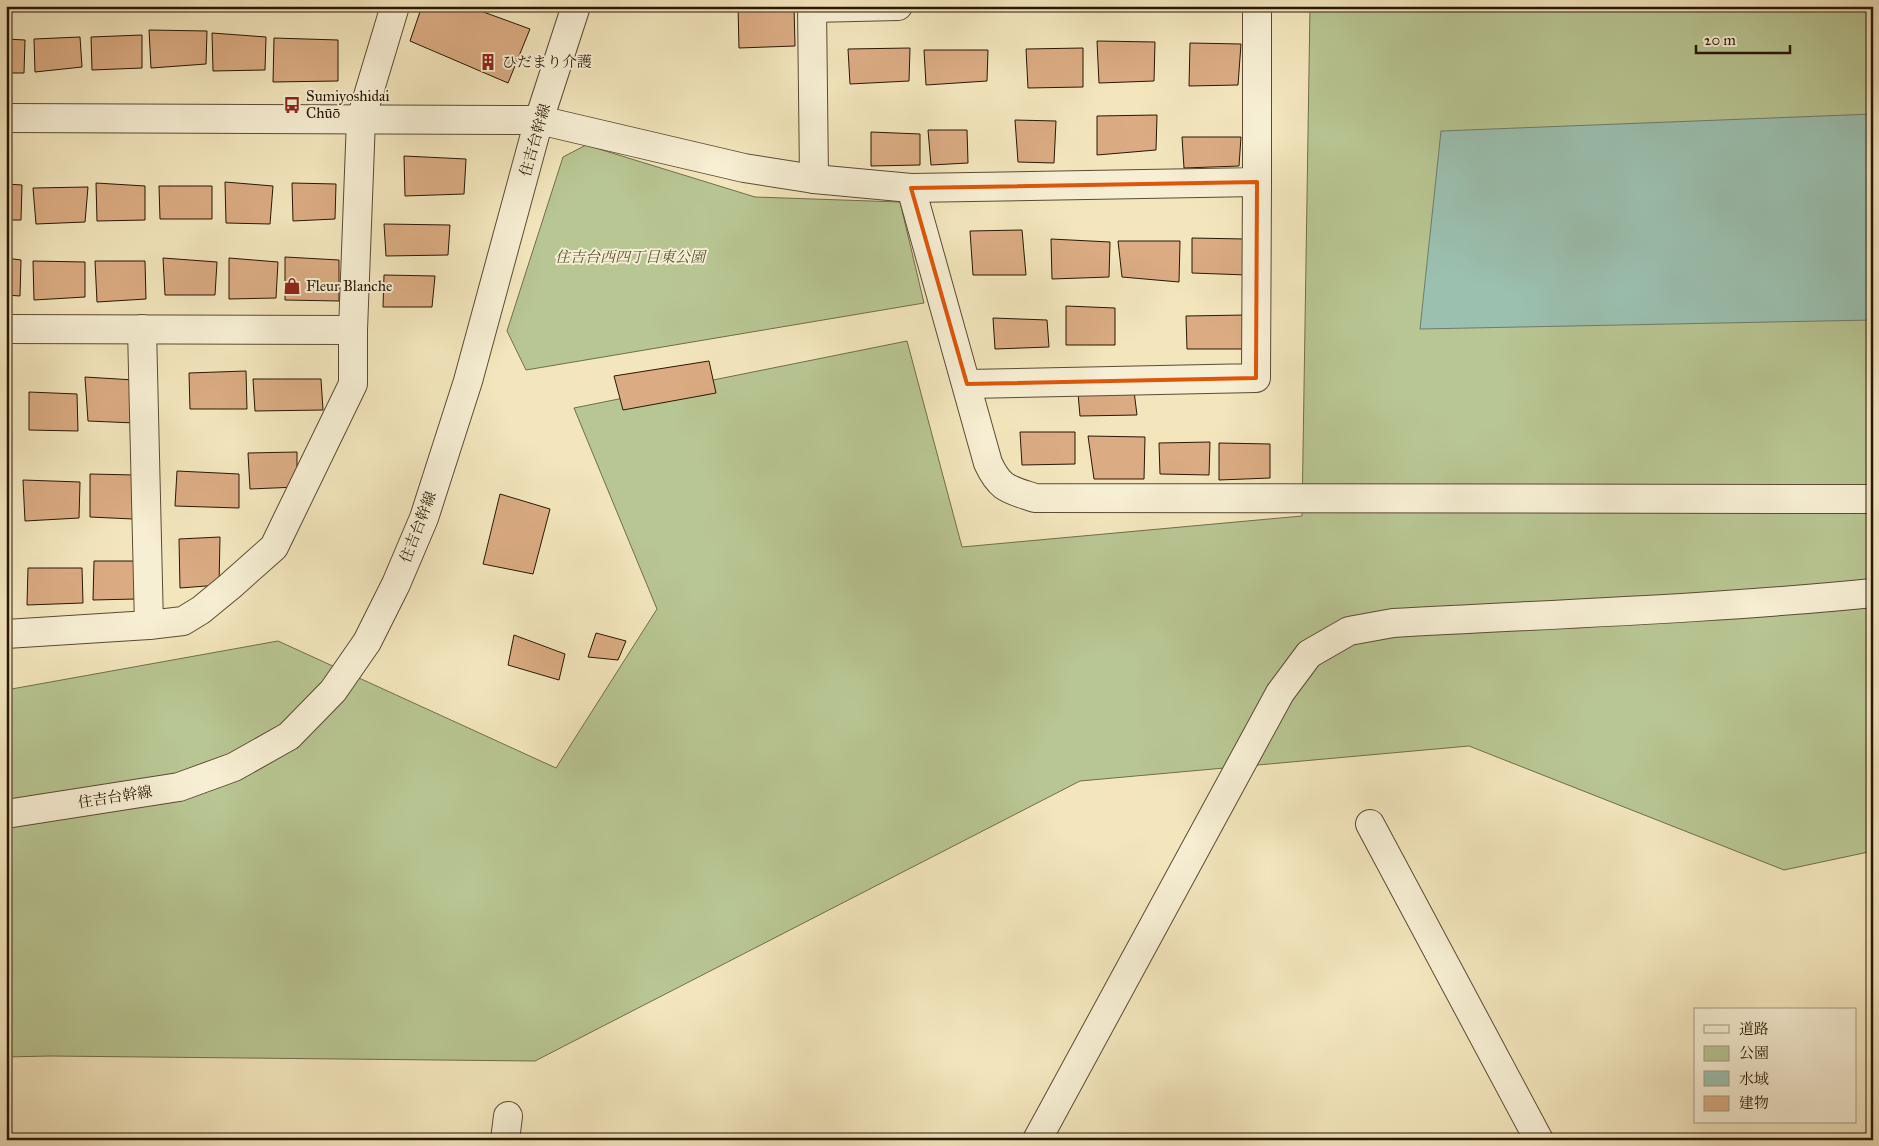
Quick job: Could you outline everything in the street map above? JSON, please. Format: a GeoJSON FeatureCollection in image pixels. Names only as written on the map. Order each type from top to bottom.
{"type":"FeatureCollection","features":[{"type":"Feature","properties":{"kind":"street"},"geometry":{"type":"LineString","coordinates":[[6,634],[183,621],[201,610],[274,547],[354,384],[353,330],[361,119],[395,6]]}},
{"type":"Feature","properties":{"kind":"street","name":"住吉台幹線"},"geometry":{"type":"LineString","coordinates":[[6,814],[179,787],[234,767],[289,736],[333,691],[367,642],[396,584],[424,518],[468,381],[540,120],[576,6]]}},
{"type":"Feature","properties":{"kind":"street"},"geometry":{"type":"LineString","coordinates":[[814,180],[812,7],[898,6]]}},
{"type":"Feature","properties":{"kind":"street"},"geometry":{"type":"LineString","coordinates":[[967,384],[1256,378],[1257,6]]}},
{"type":"Feature","properties":{"kind":"street"},"geometry":{"type":"LineString","coordinates":[[6,118],[540,120],[744,168],[814,180],[911,188],[1257,182]]}},
{"type":"Feature","properties":{"kind":"street"},"geometry":{"type":"LineString","coordinates":[[911,188],[988,463],[996,479],[1008,489],[1035,498],[1873,499]]}},
{"type":"Feature","properties":{"kind":"street"},"geometry":{"type":"LineString","coordinates":[[6,329],[353,330]]}},
{"type":"Feature","properties":{"kind":"street"},"geometry":{"type":"LineString","coordinates":[[142,329],[149,625]]}},
{"type":"Feature","properties":{"kind":"street"},"geometry":{"type":"LineString","coordinates":[[1037,1140],[1280,694],[1309,654],[1349,631],[1393,623],[1696,607],[1873,593]]}},
{"type":"Feature","properties":{"kind":"street"},"geometry":{"type":"LineString","coordinates":[[1370,824],[1539,1140]]}},
{"type":"Feature","properties":{"kind":"highlighted area"},"geometry":{"type":"Polygon","coordinates":[[[1257,182],[1256,378],[967,384],[911,188],[1257,182]]]}},
{"type":"Feature","properties":{"kind":"green space"},"geometry":{"type":"Polygon","coordinates":[[[1310,6],[1873,6],[1873,851],[1784,870],[1469,746],[1080,781],[535,1061],[6,1057],[6,690],[278,641],[556,768],[657,609],[574,408],[907,341],[962,547],[1302,516],[1310,6]]]}},
{"type":"Feature","properties":{"kind":"green space","name":"住吉台西四丁目東公園"},"geometry":{"type":"Polygon","coordinates":[[[586,145],[755,197],[900,202],[924,303],[526,370],[507,331],[563,157],[586,145]]]}},
{"type":"Feature","properties":{"kind":"water"},"geometry":{"type":"Polygon","coordinates":[[[1873,114],[1873,320],[1420,329],[1441,131],[1873,114]]]}},
{"type":"Feature","properties":{"kind":"building"},"geometry":{"type":"Polygon","coordinates":[[[210,6],[253,6],[253,7],[210,8],[210,6]]]}},
{"type":"Feature","properties":{"kind":"building"},"geometry":{"type":"Polygon","coordinates":[[[326,6],[326,7],[273,7],[326,6]]]}},
{"type":"Feature","properties":{"kind":"building","name":"ひだまり介護"},"geometry":{"type":"Polygon","coordinates":[[[422,6],[467,6],[530,29],[508,83],[410,41],[422,6]]]}},
{"type":"Feature","properties":{"kind":"building"},"geometry":{"type":"Polygon","coordinates":[[[738,6],[794,6],[795,46],[739,48],[738,6]]]}},
{"type":"Feature","properties":{"kind":"building"},"geometry":{"type":"Polygon","coordinates":[[[149,30],[207,31],[206,64],[151,68],[149,30]]]}},
{"type":"Feature","properties":{"kind":"building"},"geometry":{"type":"Polygon","coordinates":[[[212,33],[266,37],[265,70],[213,71],[212,33]]]}},
{"type":"Feature","properties":{"kind":"building"},"geometry":{"type":"Polygon","coordinates":[[[142,35],[142,68],[92,70],[91,37],[142,35]]]}},
{"type":"Feature","properties":{"kind":"building"},"geometry":{"type":"Polygon","coordinates":[[[80,37],[82,67],[35,72],[34,39],[80,37]]]}},
{"type":"Feature","properties":{"kind":"building"},"geometry":{"type":"Polygon","coordinates":[[[274,38],[338,40],[338,81],[273,82],[274,38]]]}},
{"type":"Feature","properties":{"kind":"building"},"geometry":{"type":"Polygon","coordinates":[[[6,39],[25,40],[24,73],[6,73],[6,39]]]}},
{"type":"Feature","properties":{"kind":"building"},"geometry":{"type":"Polygon","coordinates":[[[1097,41],[1155,42],[1154,81],[1099,83],[1097,41]]]}},
{"type":"Feature","properties":{"kind":"building"},"geometry":{"type":"Polygon","coordinates":[[[1190,43],[1241,44],[1238,85],[1189,86],[1190,43]]]}},
{"type":"Feature","properties":{"kind":"building"},"geometry":{"type":"Polygon","coordinates":[[[910,48],[909,81],[850,84],[848,49],[910,48]]]}},
{"type":"Feature","properties":{"kind":"building"},"geometry":{"type":"Polygon","coordinates":[[[1083,48],[1083,87],[1028,88],[1026,49],[1083,48]]]}},
{"type":"Feature","properties":{"kind":"building"},"geometry":{"type":"Polygon","coordinates":[[[924,50],[988,50],[987,81],[926,85],[924,50]]]}},
{"type":"Feature","properties":{"kind":"building"},"geometry":{"type":"Polygon","coordinates":[[[1157,115],[1156,150],[1097,155],[1097,116],[1157,115]]]}},
{"type":"Feature","properties":{"kind":"building"},"geometry":{"type":"Polygon","coordinates":[[[1015,120],[1056,121],[1054,163],[1018,162],[1015,120]]]}},
{"type":"Feature","properties":{"kind":"building"},"geometry":{"type":"Polygon","coordinates":[[[928,130],[967,130],[968,163],[931,165],[928,130]]]}},
{"type":"Feature","properties":{"kind":"building"},"geometry":{"type":"Polygon","coordinates":[[[871,132],[920,134],[920,165],[871,166],[871,132]]]}},
{"type":"Feature","properties":{"kind":"building"},"geometry":{"type":"Polygon","coordinates":[[[1182,137],[1241,137],[1239,166],[1184,168],[1182,137]]]}},
{"type":"Feature","properties":{"kind":"building"},"geometry":{"type":"Polygon","coordinates":[[[404,156],[466,159],[464,194],[405,196],[404,156]]]}},
{"type":"Feature","properties":{"kind":"building"},"geometry":{"type":"Polygon","coordinates":[[[225,182],[273,186],[270,224],[226,223],[225,182]]]}},
{"type":"Feature","properties":{"kind":"building"},"geometry":{"type":"Polygon","coordinates":[[[96,183],[145,186],[145,220],[97,221],[96,183]]]}},
{"type":"Feature","properties":{"kind":"building"},"geometry":{"type":"Polygon","coordinates":[[[292,183],[336,184],[335,219],[293,221],[292,183]]]}},
{"type":"Feature","properties":{"kind":"building"},"geometry":{"type":"Polygon","coordinates":[[[6,184],[22,185],[21,220],[6,220],[6,184]]]}},
{"type":"Feature","properties":{"kind":"building"},"geometry":{"type":"Polygon","coordinates":[[[159,186],[212,186],[212,219],[160,219],[159,186]]]}},
{"type":"Feature","properties":{"kind":"building"},"geometry":{"type":"Polygon","coordinates":[[[88,187],[85,222],[36,224],[33,188],[88,187]]]}},
{"type":"Feature","properties":{"kind":"building"},"geometry":{"type":"Polygon","coordinates":[[[384,224],[450,225],[448,255],[386,256],[384,224]]]}},
{"type":"Feature","properties":{"kind":"building"},"geometry":{"type":"Polygon","coordinates":[[[1022,230],[1026,275],[973,275],[970,231],[1022,230]]]}},
{"type":"Feature","properties":{"kind":"building"},"geometry":{"type":"Polygon","coordinates":[[[1192,238],[1245,239],[1247,275],[1192,273],[1192,238]]]}},
{"type":"Feature","properties":{"kind":"building"},"geometry":{"type":"Polygon","coordinates":[[[1051,239],[1110,242],[1109,277],[1052,279],[1051,239]]]}},
{"type":"Feature","properties":{"kind":"building"},"geometry":{"type":"Polygon","coordinates":[[[1118,241],[1180,241],[1179,282],[1122,277],[1118,241]]]}},
{"type":"Feature","properties":{"kind":"building"},"geometry":{"type":"Polygon","coordinates":[[[285,257],[339,260],[339,301],[285,300],[285,257]]]}},
{"type":"Feature","properties":{"kind":"building"},"geometry":{"type":"Polygon","coordinates":[[[6,258],[21,260],[20,296],[6,295],[6,258]]]}},
{"type":"Feature","properties":{"kind":"building"},"geometry":{"type":"Polygon","coordinates":[[[163,258],[217,262],[215,295],[165,295],[163,258]]]}},
{"type":"Feature","properties":{"kind":"building"},"geometry":{"type":"Polygon","coordinates":[[[229,258],[278,262],[276,298],[229,299],[229,258]]]}},
{"type":"Feature","properties":{"kind":"building"},"geometry":{"type":"Polygon","coordinates":[[[33,261],[85,262],[85,297],[34,300],[33,261]]]}},
{"type":"Feature","properties":{"kind":"building"},"geometry":{"type":"Polygon","coordinates":[[[95,261],[145,261],[146,299],[97,302],[95,261]]]}},
{"type":"Feature","properties":{"kind":"building"},"geometry":{"type":"Polygon","coordinates":[[[384,275],[435,276],[432,307],[383,307],[384,275]]]}},
{"type":"Feature","properties":{"kind":"building"},"geometry":{"type":"Polygon","coordinates":[[[1066,306],[1115,308],[1115,345],[1066,345],[1066,306]]]}},
{"type":"Feature","properties":{"kind":"building"},"geometry":{"type":"Polygon","coordinates":[[[1246,315],[1247,349],[1187,349],[1186,316],[1246,315]]]}},
{"type":"Feature","properties":{"kind":"building"},"geometry":{"type":"Polygon","coordinates":[[[993,318],[1047,320],[1049,347],[995,349],[993,318]]]}},
{"type":"Feature","properties":{"kind":"building"},"geometry":{"type":"Polygon","coordinates":[[[709,361],[716,393],[623,410],[614,376],[709,361]]]}},
{"type":"Feature","properties":{"kind":"building"},"geometry":{"type":"Polygon","coordinates":[[[246,371],[247,409],[190,409],[189,373],[246,371]]]}},
{"type":"Feature","properties":{"kind":"building"},"geometry":{"type":"Polygon","coordinates":[[[85,377],[134,380],[135,423],[88,421],[85,377]]]}},
{"type":"Feature","properties":{"kind":"building"},"geometry":{"type":"Polygon","coordinates":[[[253,379],[321,379],[323,410],[255,411],[253,379]]]}},
{"type":"Feature","properties":{"kind":"building"},"geometry":{"type":"Polygon","coordinates":[[[1134,391],[1137,415],[1080,416],[1078,393],[1134,391]]]}},
{"type":"Feature","properties":{"kind":"building"},"geometry":{"type":"Polygon","coordinates":[[[29,392],[77,394],[78,431],[29,430],[29,392]]]}},
{"type":"Feature","properties":{"kind":"building"},"geometry":{"type":"Polygon","coordinates":[[[1020,432],[1075,432],[1075,464],[1022,465],[1020,432]]]}},
{"type":"Feature","properties":{"kind":"building"},"geometry":{"type":"Polygon","coordinates":[[[1088,436],[1145,437],[1144,479],[1094,479],[1088,436]]]}},
{"type":"Feature","properties":{"kind":"building"},"geometry":{"type":"Polygon","coordinates":[[[1210,442],[1209,475],[1160,474],[1159,443],[1210,442]]]}},
{"type":"Feature","properties":{"kind":"building"},"geometry":{"type":"Polygon","coordinates":[[[1219,443],[1270,444],[1270,478],[1219,480],[1219,443]]]}},
{"type":"Feature","properties":{"kind":"building"},"geometry":{"type":"Polygon","coordinates":[[[297,452],[297,487],[250,489],[248,453],[297,452]]]}},
{"type":"Feature","properties":{"kind":"building"},"geometry":{"type":"Polygon","coordinates":[[[177,471],[239,474],[239,508],[175,506],[177,471]]]}},
{"type":"Feature","properties":{"kind":"building"},"geometry":{"type":"Polygon","coordinates":[[[90,474],[135,475],[133,519],[90,517],[90,474]]]}},
{"type":"Feature","properties":{"kind":"building"},"geometry":{"type":"Polygon","coordinates":[[[23,480],[80,482],[79,518],[25,521],[23,480]]]}},
{"type":"Feature","properties":{"kind":"building"},"geometry":{"type":"Polygon","coordinates":[[[500,494],[550,509],[533,574],[483,564],[500,494]]]}},
{"type":"Feature","properties":{"kind":"building"},"geometry":{"type":"Polygon","coordinates":[[[220,537],[219,585],[180,588],[179,539],[220,537]]]}},
{"type":"Feature","properties":{"kind":"building"},"geometry":{"type":"Polygon","coordinates":[[[94,561],[137,561],[136,599],[93,600],[94,561]]]}},
{"type":"Feature","properties":{"kind":"building"},"geometry":{"type":"Polygon","coordinates":[[[28,568],[82,568],[83,603],[27,605],[28,568]]]}},
{"type":"Feature","properties":{"kind":"building"},"geometry":{"type":"Polygon","coordinates":[[[596,633],[626,641],[618,660],[588,657],[596,633]]]}},
{"type":"Feature","properties":{"kind":"building"},"geometry":{"type":"Polygon","coordinates":[[[514,635],[565,654],[559,680],[508,665],[514,635]]]}},
{"type":"Feature","properties":{"kind":"place","name":"ひだまり介護"},"geometry":{"type":"Point","coordinates":[488,62]}},
{"type":"Feature","properties":{"kind":"place","name":"Sumiyoshidai Chūō"},"geometry":{"type":"Point","coordinates":[292,105]}},
{"type":"Feature","properties":{"kind":"place","name":"Fleur Blanche"},"geometry":{"type":"Point","coordinates":[292,286]}}]}
